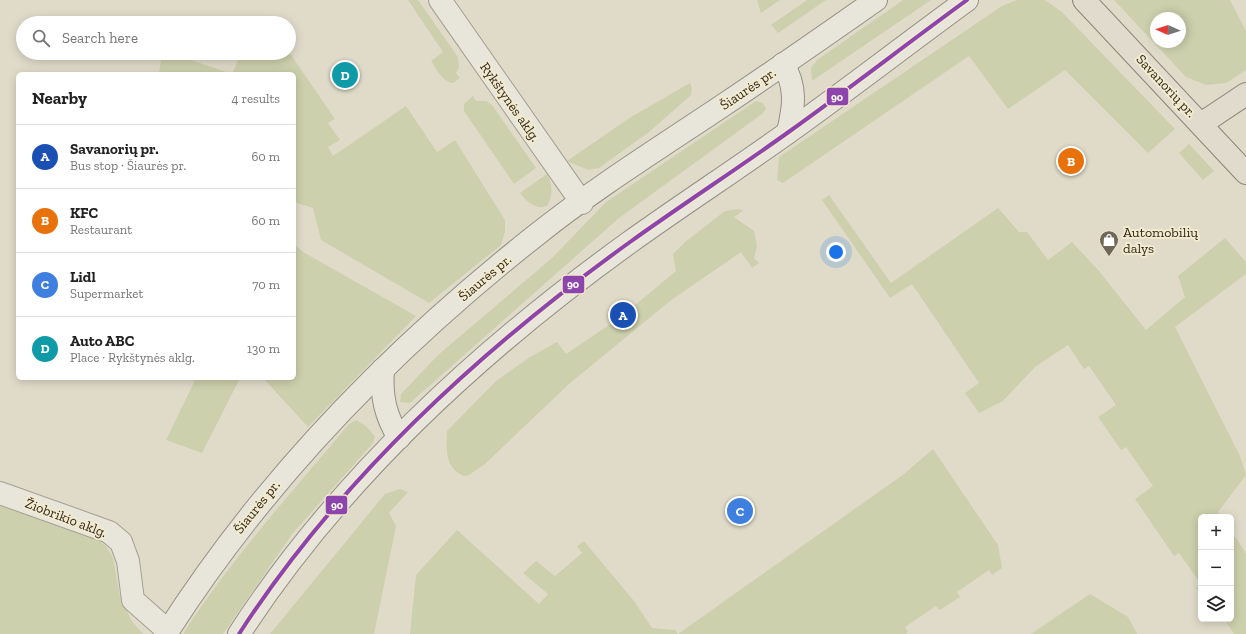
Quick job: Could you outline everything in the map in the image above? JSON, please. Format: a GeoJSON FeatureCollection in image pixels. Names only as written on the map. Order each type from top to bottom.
{"type":"FeatureCollection","features":[{"type":"Feature","properties":{"kind":"main road","name":"Rykštynės aklg."},"geometry":{"type":"LineString","coordinates":[[440,0],[582,203]]}},
{"type":"Feature","properties":{"kind":"main road","name":"Šiaurės pr."},"geometry":{"type":"LineString","coordinates":[[167,632],[218,556],[263,498],[314,440],[411,341],[524,246],[622,173],[876,0]]}},
{"type":"Feature","properties":{"kind":"main road"},"geometry":{"type":"LineString","coordinates":[[239,634],[300,550],[338,503],[399,438],[451,386],[497,346],[578,281],[630,242],[788,132],[967,0]]}},
{"type":"Feature","properties":{"kind":"main road","name":"Savanorių pr."},"geometry":{"type":"LineString","coordinates":[[1084,0],[1246,173]]}},
{"type":"Feature","properties":{"kind":"main road"},"geometry":{"type":"LineString","coordinates":[[783,64],[790,75],[794,89],[794,109],[788,132]]}},
{"type":"Feature","properties":{"kind":"main road"},"geometry":{"type":"LineString","coordinates":[[1201,124],[1246,94]]}},
{"type":"Feature","properties":{"kind":"main road"},"geometry":{"type":"LineString","coordinates":[[383,369],[381,388],[383,406],[391,425],[399,438]]}},
{"type":"Feature","properties":{"kind":"main road","name":"Žiobrikio aklg."},"geometry":{"type":"LineString","coordinates":[[0,493],[109,532],[121,542],[128,561],[133,600],[167,632]]}},
{"type":"Feature","properties":{"kind":"green space"},"geometry":{"type":"Polygon","coordinates":[[[408,0],[418,0],[458,57],[459,68],[456,73],[460,78],[453,83],[443,78],[431,61],[443,52],[408,0]]]}},
{"type":"Feature","properties":{"kind":"green space"},"geometry":{"type":"Polygon","coordinates":[[[757,0],[780,0],[761,13],[757,0]]]}},
{"type":"Feature","properties":{"kind":"green space"},"geometry":{"type":"Polygon","coordinates":[[[807,0],[826,0],[778,33],[771,25],[807,0]]]}},
{"type":"Feature","properties":{"kind":"green space"},"geometry":{"type":"Polygon","coordinates":[[[903,0],[931,0],[812,81],[811,68],[817,60],[903,0]]]}},
{"type":"Feature","properties":{"kind":"green space"},"geometry":{"type":"Polygon","coordinates":[[[1017,0],[1045,0],[1062,12],[1175,129],[1148,153],[1065,70],[1008,109],[969,56],[783,183],[777,180],[779,157],[1002,6],[1017,0]]]}},
{"type":"Feature","properties":{"kind":"green space"},"geometry":{"type":"Polygon","coordinates":[[[1114,0],[1230,0],[1246,31],[1246,70],[1226,83],[1206,85],[1186,77],[1159,48],[1186,48],[1186,12],[1150,12],[1150,38],[1114,0]]]}},
{"type":"Feature","properties":{"kind":"green space"},"geometry":{"type":"Polygon","coordinates":[[[161,60],[191,60],[226,72],[159,72],[161,60]]]}},
{"type":"Feature","properties":{"kind":"green space"},"geometry":{"type":"Polygon","coordinates":[[[238,60],[294,60],[335,119],[328,123],[340,140],[328,147],[333,156],[406,106],[437,152],[455,140],[505,220],[505,232],[501,245],[429,303],[321,240],[313,208],[296,203],[296,72],[233,72],[238,60]]]}},
{"type":"Feature","properties":{"kind":"green space"},"geometry":{"type":"Polygon","coordinates":[[[690,83],[692,89],[691,95],[649,132],[599,168],[588,170],[567,161],[631,117],[690,83]]]}},
{"type":"Feature","properties":{"kind":"green space"},"geometry":{"type":"Polygon","coordinates":[[[473,96],[476,101],[486,101],[492,105],[536,168],[514,184],[464,111],[464,104],[473,96]]]}},
{"type":"Feature","properties":{"kind":"green space"},"geometry":{"type":"Polygon","coordinates":[[[756,101],[763,103],[766,109],[762,114],[619,218],[410,403],[400,402],[401,394],[438,355],[552,258],[606,202],[756,101]]]}},
{"type":"Feature","properties":{"kind":"green space"},"geometry":{"type":"Polygon","coordinates":[[[1189,144],[1214,171],[1203,180],[1179,153],[1189,144]]]}},
{"type":"Feature","properties":{"kind":"green space"},"geometry":{"type":"Polygon","coordinates":[[[547,174],[552,190],[549,202],[547,206],[535,206],[520,193],[547,174]]]}},
{"type":"Feature","properties":{"kind":"green space"},"geometry":{"type":"Polygon","coordinates":[[[829,195],[891,283],[998,208],[1019,232],[1027,232],[1048,260],[1072,242],[1099,271],[1146,330],[1185,297],[1178,276],[1225,238],[1246,262],[1246,274],[1175,327],[1240,456],[1246,475],[1218,512],[1219,514],[1198,514],[1198,580],[1179,553],[1174,556],[1135,499],[1153,486],[1126,447],[1121,450],[1098,417],[1116,405],[1089,366],[1084,369],[1068,345],[1035,367],[1003,401],[979,413],[965,393],[979,383],[912,284],[890,298],[822,200],[829,195]]]}},
{"type":"Feature","properties":{"kind":"green space"},"geometry":{"type":"Polygon","coordinates":[[[737,209],[744,210],[734,217],[754,231],[757,246],[754,258],[759,263],[752,268],[741,252],[670,301],[569,384],[485,464],[469,475],[464,476],[453,468],[447,451],[447,431],[496,381],[530,357],[557,342],[566,354],[612,323],[617,329],[638,314],[634,306],[676,271],[673,254],[685,242],[725,211],[737,209]]]}},
{"type":"Feature","properties":{"kind":"green space"},"geometry":{"type":"Polygon","coordinates":[[[296,246],[303,252],[416,316],[308,427],[265,380],[296,380],[296,246]]]}},
{"type":"Feature","properties":{"kind":"green space"},"geometry":{"type":"Polygon","coordinates":[[[195,380],[239,380],[202,453],[166,440],[195,380]]]}},
{"type":"Feature","properties":{"kind":"green space"},"geometry":{"type":"Polygon","coordinates":[[[356,420],[367,427],[373,434],[375,437],[373,443],[293,533],[223,634],[183,634],[221,579],[263,526],[349,424],[356,420]]]}},
{"type":"Feature","properties":{"kind":"green space"},"geometry":{"type":"Polygon","coordinates":[[[933,449],[998,545],[1002,568],[992,575],[989,570],[957,592],[960,597],[940,610],[936,606],[905,627],[908,632],[906,634],[678,634],[904,474],[933,449]]]}},
{"type":"Feature","properties":{"kind":"green space"},"geometry":{"type":"Polygon","coordinates":[[[400,489],[408,492],[389,513],[396,526],[374,634],[270,634],[385,494],[400,489]]]}},
{"type":"Feature","properties":{"kind":"green space"},"geometry":{"type":"Polygon","coordinates":[[[0,504],[97,540],[106,546],[113,558],[120,596],[131,620],[143,634],[0,634],[0,504]]]}},
{"type":"Feature","properties":{"kind":"green space"},"geometry":{"type":"Polygon","coordinates":[[[457,530],[539,604],[548,594],[523,573],[536,561],[555,576],[582,553],[577,546],[584,541],[634,601],[652,628],[675,630],[678,634],[410,634],[416,575],[457,530]]]}},
{"type":"Feature","properties":{"kind":"green space"},"geometry":{"type":"Polygon","coordinates":[[[1234,535],[1246,553],[1246,634],[1234,634],[1226,622],[1234,622],[1234,535]]]}},
{"type":"Feature","properties":{"kind":"green space"},"geometry":{"type":"Polygon","coordinates":[[[1090,594],[1128,617],[1137,634],[1031,634],[1090,594]]]}},
{"type":"Feature","properties":{"kind":"transit line","name":"90"},"geometry":{"type":"LineString","coordinates":[[239,634],[279,577],[322,522],[368,470],[416,420],[467,372],[574,283],[630,242],[790,131],[967,0]]}},
{"type":"Feature","properties":{"kind":"place","name":"Auto ABC"},"geometry":{"type":"Point","coordinates":[345,75]}},
{"type":"Feature","properties":{"kind":"place","name":"KFC"},"geometry":{"type":"Point","coordinates":[1071,161]}},
{"type":"Feature","properties":{"kind":"place","name":"Automobilių dalys"},"geometry":{"type":"Point","coordinates":[1109,257]}},
{"type":"Feature","properties":{"kind":"place","name":"Savanorių pr."},"geometry":{"type":"Point","coordinates":[623,315]}},
{"type":"Feature","properties":{"kind":"place","name":"Lidl"},"geometry":{"type":"Point","coordinates":[740,511]}}]}
